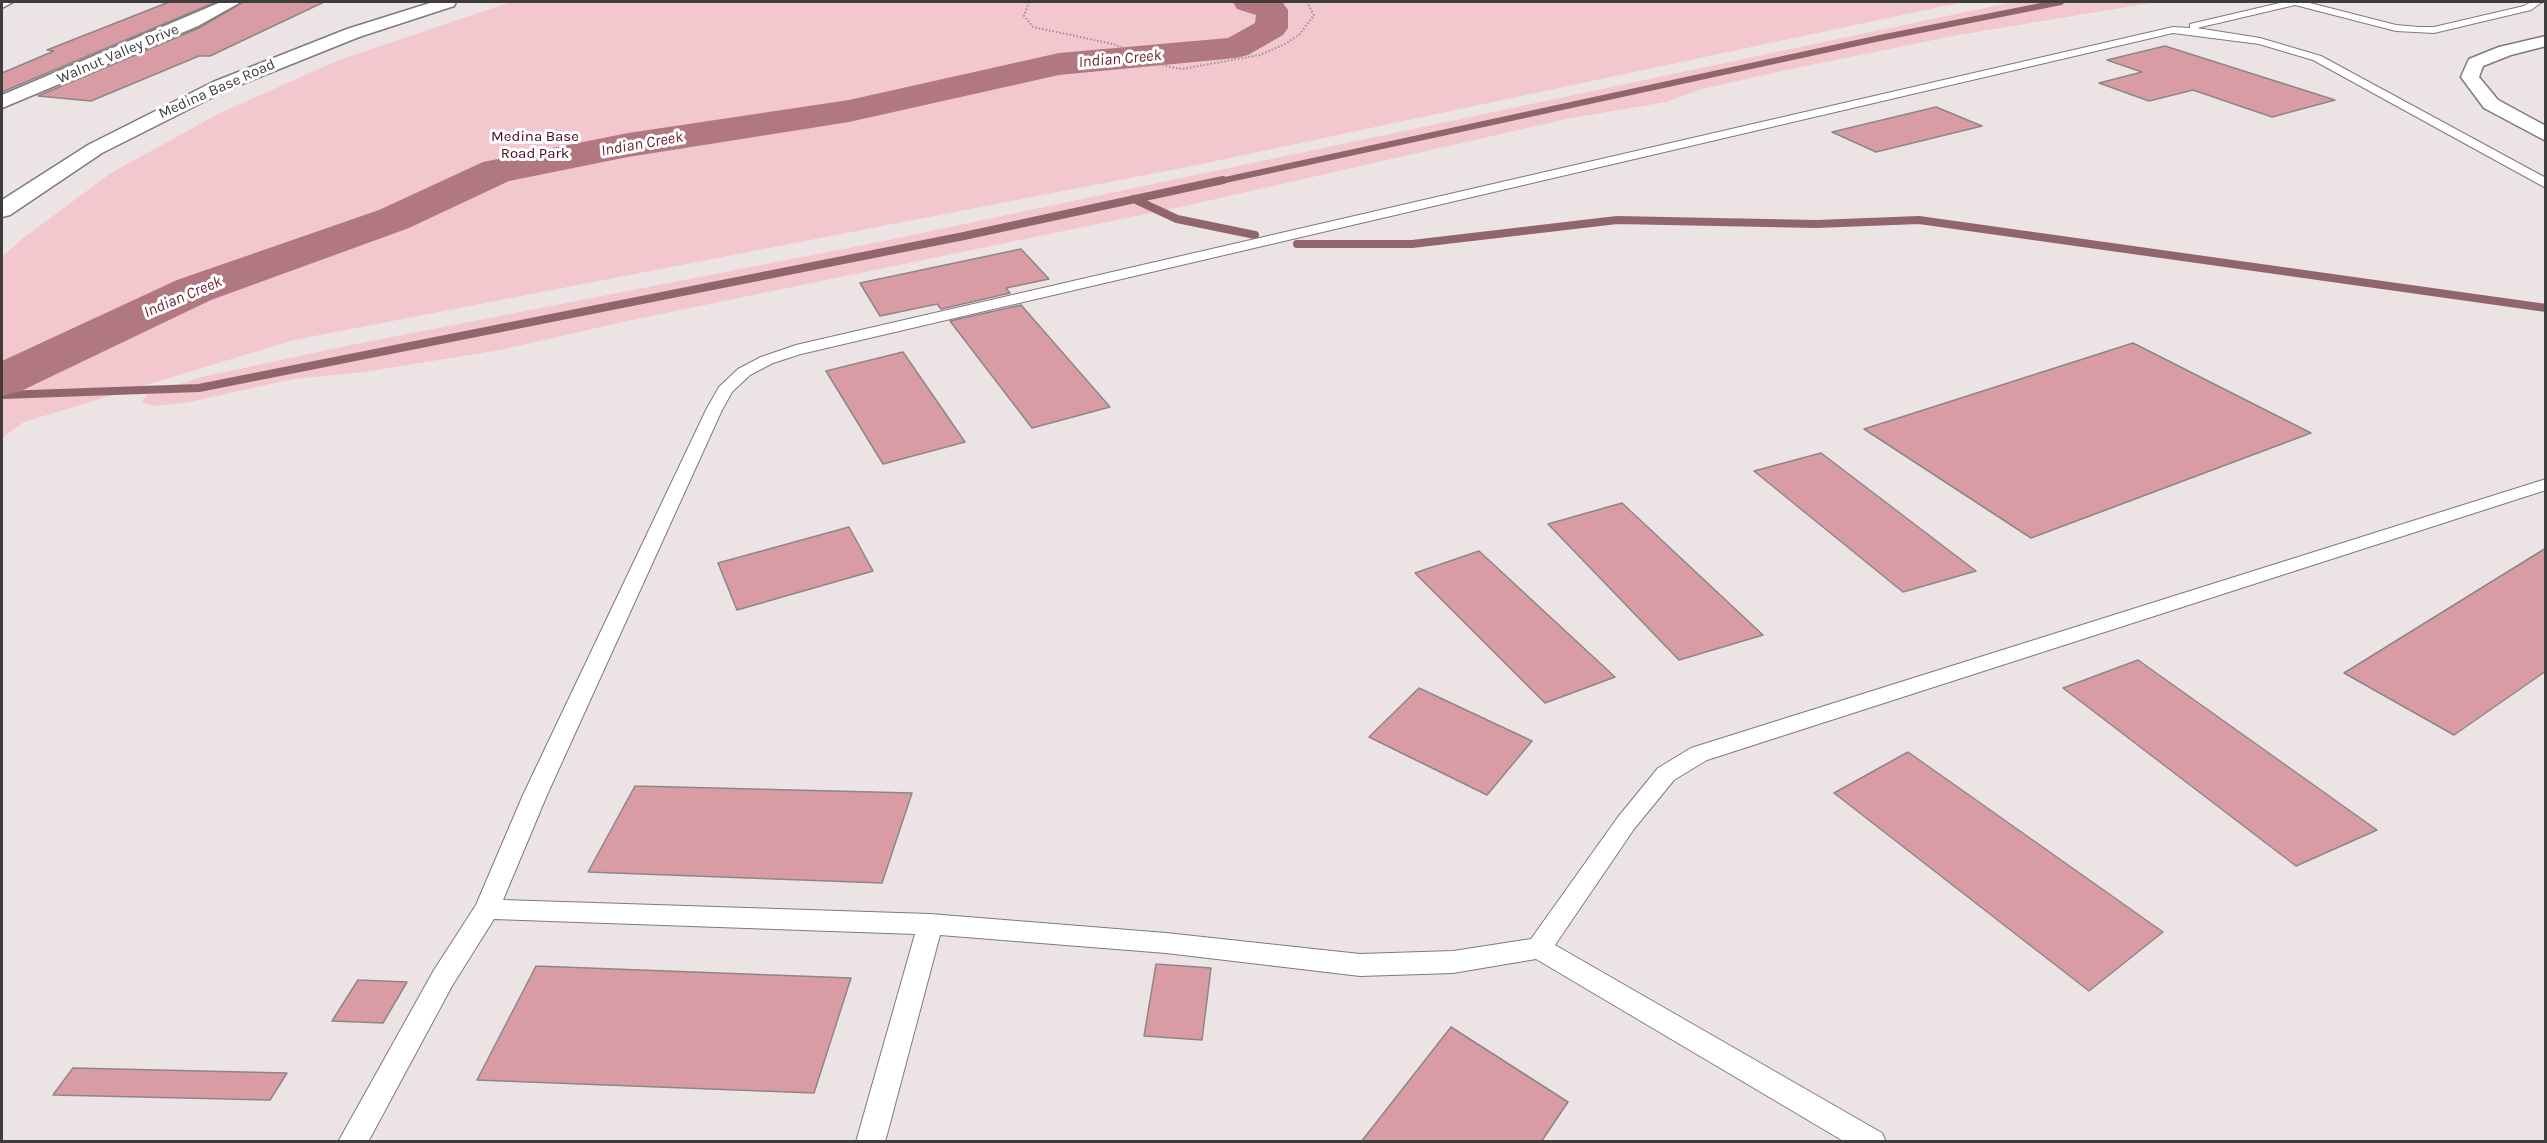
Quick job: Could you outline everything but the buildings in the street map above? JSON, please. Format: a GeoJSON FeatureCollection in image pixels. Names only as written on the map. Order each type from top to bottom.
{"type":"FeatureCollection","features":[{"type":"Feature","properties":{"kind":"street","name":"Walnut Valley Drive"},"geometry":{"type":"LineString","coordinates":[[2,102],[192,22],[233,2]]}},
{"type":"Feature","properties":{"kind":"street","name":"Medina Base Road"},"geometry":{"type":"LineString","coordinates":[[2,210],[95,150],[220,86],[342,37],[448,2]]}},
{"type":"Feature","properties":{"kind":"street"},"geometry":{"type":"LineString","coordinates":[[2546,41],[2505,51],[2475,63],[2470,77],[2492,104],[2546,135]]}},
{"type":"Feature","properties":{"kind":"lane"},"geometry":{"type":"LineString","coordinates":[[352,1142],[443,978],[487,909],[535,795],[714,410],[725,390],[744,372],[767,360],[796,350],[2295,2],[2385,26],[2434,30],[2527,8],[2537,2]]}},
{"type":"Feature","properties":{"kind":"lane"},"geometry":{"type":"LineString","coordinates":[[2240,15],[2546,184]]}},
{"type":"Feature","properties":{"kind":"lane"},"geometry":{"type":"LineString","coordinates":[[2173,30],[2204,32],[2260,41],[2317,58]]}},
{"type":"Feature","properties":{"kind":"lane"},"geometry":{"type":"LineString","coordinates":[[1539,948],[1626,823],[1666,774],[1699,754],[2546,484]]}},
{"type":"Feature","properties":{"kind":"lane"},"geometry":{"type":"LineString","coordinates":[[487,909],[930,924],[1166,943],[1360,965],[1453,962],[1539,948],[1872,1142]]}},
{"type":"Feature","properties":{"kind":"lane"},"geometry":{"type":"LineString","coordinates":[[870,1142],[930,924]]}},
{"type":"Feature","properties":{"kind":"path"},"geometry":{"type":"LineString","coordinates":[[1029,2],[1024,16],[1034,27],[1113,44],[1147,59],[1182,69],[1260,55],[1299,35],[1314,15],[1307,2]]}},
{"type":"Feature","properties":{"kind":"green space","name":"Medina Base Road Park"},"geometry":{"type":"Polygon","coordinates":[[[511,2],[1963,2],[1192,166],[294,340],[24,422],[2,438],[2,257],[22,239],[111,173],[220,113],[339,60],[511,2]]]}},
{"type":"Feature","properties":{"kind":"green space"},"geometry":{"type":"Polygon","coordinates":[[[2013,2],[2157,2],[1953,36],[1786,70],[1702,89],[1666,102],[1571,118],[1185,206],[627,321],[500,350],[364,372],[293,379],[185,403],[153,406],[142,402],[148,394],[202,377],[346,346],[884,241],[2013,2]]]}},
{"type":"Feature","properties":{"kind":"waterway","name":"Indian Creek"},"geometry":{"type":"LineString","coordinates":[[2,380],[111,331],[194,290],[394,219],[497,171],[628,145],[849,111],[1059,64],[1236,48],[1271,28],[1272,10],[1248,2]]}},
{"type":"Feature","properties":{"kind":"waterway"},"geometry":{"type":"LineString","coordinates":[[1216,182],[1880,38],[2061,2]]}},
{"type":"Feature","properties":{"kind":"waterway"},"geometry":{"type":"LineString","coordinates":[[1134,199],[1223,180]]}},
{"type":"Feature","properties":{"kind":"waterway"},"geometry":{"type":"LineString","coordinates":[[2,395],[199,388],[964,236],[1134,199]]}},
{"type":"Feature","properties":{"kind":"waterway"},"geometry":{"type":"LineString","coordinates":[[1134,199],[1177,219],[1255,235]]}},
{"type":"Feature","properties":{"kind":"waterway"},"geometry":{"type":"LineString","coordinates":[[1297,244],[1412,244],[1617,220],[1816,224],[1919,220],[2546,308]]}}]}
